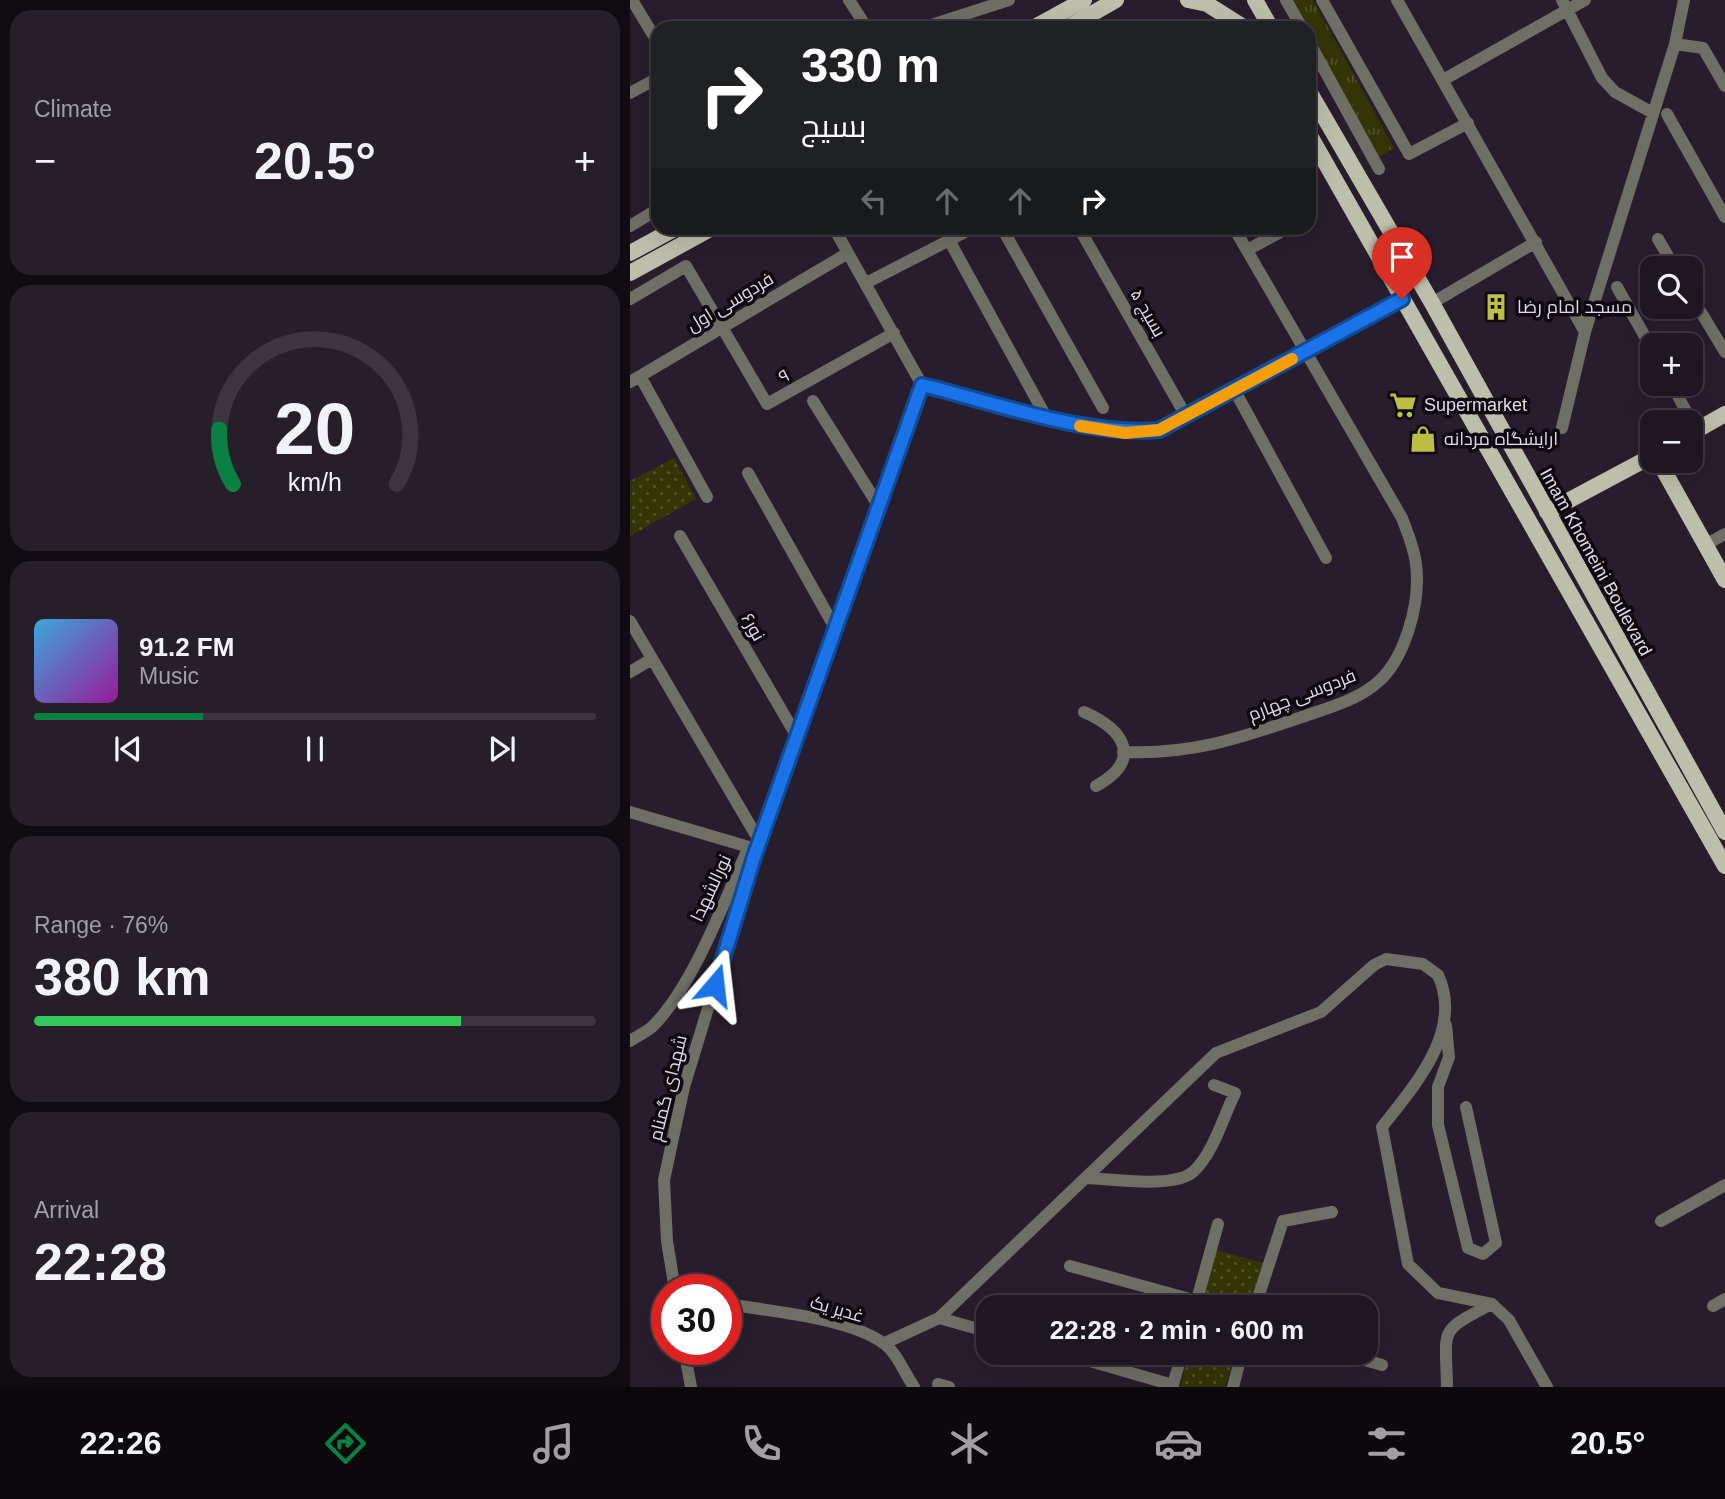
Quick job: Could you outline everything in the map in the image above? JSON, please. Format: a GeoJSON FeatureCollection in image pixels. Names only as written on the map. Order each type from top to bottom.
{"type":"FeatureCollection","features":[{"type":"Feature","properties":{"kind":"main road"},"geometry":{"type":"LineString","coordinates":[[1046,21],[1084,0]]}},
{"type":"Feature","properties":{"kind":"main road"},"geometry":{"type":"LineString","coordinates":[[1079,21],[1116,0]]}},
{"type":"Feature","properties":{"kind":"main road"},"geometry":{"type":"LineString","coordinates":[[1188,0],[1207,4],[1235,21]]}},
{"type":"Feature","properties":{"kind":"main road"},"geometry":{"type":"LineString","coordinates":[[1230,0],[1242,21]]}},
{"type":"Feature","properties":{"kind":"main road"},"geometry":{"type":"LineString","coordinates":[[1255,0],[1268,21]]}},
{"type":"Feature","properties":{"kind":"main road","name":"Imam Khomeini Boulevard"},"geometry":{"type":"LineString","coordinates":[[1316,103],[1432,303],[1725,832]]}},
{"type":"Feature","properties":{"kind":"main road"},"geometry":{"type":"LineString","coordinates":[[1316,146],[1725,866]]}},
{"type":"Feature","properties":{"kind":"main road"},"geometry":{"type":"LineString","coordinates":[[630,253],[663,235]]}},
{"type":"Feature","properties":{"kind":"main road"},"geometry":{"type":"LineString","coordinates":[[630,273],[699,235]]}},
{"type":"Feature","properties":{"kind":"main road"},"geometry":{"type":"LineString","coordinates":[[1703,426],[1725,414]]}},
{"type":"Feature","properties":{"kind":"main road"},"geometry":{"type":"LineString","coordinates":[[1547,512],[1640,462]]}},
{"type":"Feature","properties":{"kind":"main road"},"geometry":{"type":"LineString","coordinates":[[1665,473],[1725,580]]}},
{"type":"Feature","properties":{"kind":"street"},"geometry":{"type":"LineString","coordinates":[[632,0],[651,31]]}},
{"type":"Feature","properties":{"kind":"street"},"geometry":{"type":"LineString","coordinates":[[849,0],[862,21]]}},
{"type":"Feature","properties":{"kind":"street"},"geometry":{"type":"LineString","coordinates":[[944,21],[1009,0]]}},
{"type":"Feature","properties":{"kind":"street"},"geometry":{"type":"LineString","coordinates":[[1286,0],[1297,21]]}},
{"type":"Feature","properties":{"kind":"street"},"geometry":{"type":"LineString","coordinates":[[1322,0],[1409,154],[1468,123]]}},
{"type":"Feature","properties":{"kind":"street"},"geometry":{"type":"LineString","coordinates":[[1397,0],[1586,332]]}},
{"type":"Feature","properties":{"kind":"street"},"geometry":{"type":"LineString","coordinates":[[1443,79],[1564,5],[1584,0]]}},
{"type":"Feature","properties":{"kind":"street"},"geometry":{"type":"LineString","coordinates":[[1562,428],[1586,332],[1675,44],[1684,0]]}},
{"type":"Feature","properties":{"kind":"street"},"geometry":{"type":"LineString","coordinates":[[1564,5],[1602,78],[1615,92],[1653,113]]}},
{"type":"Feature","properties":{"kind":"street"},"geometry":{"type":"LineString","coordinates":[[1675,44],[1703,48],[1725,86]]}},
{"type":"Feature","properties":{"kind":"street"},"geometry":{"type":"LineString","coordinates":[[1316,55],[1379,169]]}},
{"type":"Feature","properties":{"kind":"street"},"geometry":{"type":"LineString","coordinates":[[630,93],[651,82]]}},
{"type":"Feature","properties":{"kind":"street"},"geometry":{"type":"LineString","coordinates":[[1667,114],[1725,217]]}},
{"type":"Feature","properties":{"kind":"street"},"geometry":{"type":"LineString","coordinates":[[630,226],[651,213]]}},
{"type":"Feature","properties":{"kind":"street"},"geometry":{"type":"LineString","coordinates":[[838,235],[922,385],[1085,427],[1125,433],[1159,430],[1402,299]]}},
{"type":"Feature","properties":{"kind":"street"},"geometry":{"type":"LineString","coordinates":[[866,283],[958,235]]}},
{"type":"Feature","properties":{"kind":"street"},"geometry":{"type":"LineString","coordinates":[[1006,235],[1103,408]]}},
{"type":"Feature","properties":{"kind":"street","name":"بسیج ۵"},"geometry":{"type":"LineString","coordinates":[[1083,235],[1186,415]]}},
{"type":"Feature","properties":{"kind":"street","name":"فردوسی چهارم"},"geometry":{"type":"LineString","coordinates":[[1123,752],[1162,754],[1204,748],[1335,705],[1374,686],[1395,661],[1415,598],[1417,567],[1413,544],[1380,479],[1238,235]]}},
{"type":"Feature","properties":{"kind":"street"},"geometry":{"type":"LineString","coordinates":[[1247,250],[1275,235]]}},
{"type":"Feature","properties":{"kind":"street"},"geometry":{"type":"LineString","coordinates":[[1658,239],[1668,256]]}},
{"type":"Feature","properties":{"kind":"street"},"geometry":{"type":"LineString","coordinates":[[948,240],[1045,415]]}},
{"type":"Feature","properties":{"kind":"street"},"geometry":{"type":"LineString","coordinates":[[1432,303],[1536,242]]}},
{"type":"Feature","properties":{"kind":"street","name":"فردوسی اول"},"geometry":{"type":"LineString","coordinates":[[635,379],[848,253]]}},
{"type":"Feature","properties":{"kind":"street"},"geometry":{"type":"LineString","coordinates":[[630,299],[686,266],[722,326]]}},
{"type":"Feature","properties":{"kind":"street"},"geometry":{"type":"LineString","coordinates":[[1617,287],[1643,333]]}},
{"type":"Feature","properties":{"kind":"street"},"geometry":{"type":"LineString","coordinates":[[1703,316],[1725,352]]}},
{"type":"Feature","properties":{"kind":"street","name":"۹"},"geometry":{"type":"LineString","coordinates":[[722,326],[767,404],[894,333]]}},
{"type":"Feature","properties":{"kind":"street"},"geometry":{"type":"LineString","coordinates":[[635,379],[707,497]]}},
{"type":"Feature","properties":{"kind":"street","name":"شهدای گمنام"},"geometry":{"type":"LineString","coordinates":[[672,1274],[667,1241],[664,1180],[684,1087],[754,845],[922,385]]}},
{"type":"Feature","properties":{"kind":"street"},"geometry":{"type":"LineString","coordinates":[[1235,390],[1326,558]]}},
{"type":"Feature","properties":{"kind":"street"},"geometry":{"type":"LineString","coordinates":[[813,401],[878,505]]}},
{"type":"Feature","properties":{"kind":"street"},"geometry":{"type":"LineString","coordinates":[[748,473],[834,626]]}},
{"type":"Feature","properties":{"kind":"street"},"geometry":{"type":"LineString","coordinates":[[1705,545],[1725,534]]}},
{"type":"Feature","properties":{"kind":"street","name":"نور۶"},"geometry":{"type":"LineString","coordinates":[[680,536],[796,735]]}},
{"type":"Feature","properties":{"kind":"street"},"geometry":{"type":"LineString","coordinates":[[630,621],[754,845]]}},
{"type":"Feature","properties":{"kind":"street"},"geometry":{"type":"LineString","coordinates":[[630,672],[652,659]]}},
{"type":"Feature","properties":{"kind":"street"},"geometry":{"type":"LineString","coordinates":[[1084,712],[1113,728],[1120,735],[1123,752],[1119,770],[1096,786]]}},
{"type":"Feature","properties":{"kind":"street"},"geometry":{"type":"LineString","coordinates":[[631,810],[754,845]]}},
{"type":"Feature","properties":{"kind":"street","name":"نورالشهدا"},"geometry":{"type":"LineString","coordinates":[[630,1041],[652,1027],[676,994],[754,845]]}},
{"type":"Feature","properties":{"kind":"street"},"geometry":{"type":"LineString","coordinates":[[914,1387],[885,1343],[939,1318],[1216,1053],[1321,1012],[1374,965],[1386,959],[1423,964],[1438,975],[1443,985],[1449,1057],[1438,1087],[1438,1125],[1468,1248],[1483,1254],[1496,1243],[1465,1107]]}},
{"type":"Feature","properties":{"kind":"street"},"geometry":{"type":"LineString","coordinates":[[1444,1011],[1439,1038],[1429,1066],[1382,1127],[1408,1264],[1438,1293],[1492,1304],[1508,1320],[1547,1387]]}},
{"type":"Feature","properties":{"kind":"street"},"geometry":{"type":"LineString","coordinates":[[1087,1178],[1169,1182],[1193,1173],[1206,1154],[1235,1093],[1214,1084]]}},
{"type":"Feature","properties":{"kind":"street"},"geometry":{"type":"LineString","coordinates":[[1661,1221],[1725,1185]]}},
{"type":"Feature","properties":{"kind":"street"},"geometry":{"type":"LineString","coordinates":[[1259,1295],[1283,1221],[1332,1212]]}},
{"type":"Feature","properties":{"kind":"street"},"geometry":{"type":"LineString","coordinates":[[1198,1295],[1218,1224]]}},
{"type":"Feature","properties":{"kind":"street"},"geometry":{"type":"LineString","coordinates":[[1070,1266],[1166,1295]]}},
{"type":"Feature","properties":{"kind":"street"},"geometry":{"type":"LineString","coordinates":[[1713,1306],[1725,1299]]}},
{"type":"Feature","properties":{"kind":"street"},"geometry":{"type":"LineString","coordinates":[[1447,1387],[1446,1335],[1453,1324],[1492,1304]]}},
{"type":"Feature","properties":{"kind":"street","name":"غدیر یک"},"geometry":{"type":"LineString","coordinates":[[742,1307],[817,1319],[854,1329],[885,1343]]}},
{"type":"Feature","properties":{"kind":"street"},"geometry":{"type":"LineString","coordinates":[[939,1318],[976,1328]]}},
{"type":"Feature","properties":{"kind":"street"},"geometry":{"type":"LineString","coordinates":[[1378,1364],[1382,1365]]}},
{"type":"Feature","properties":{"kind":"street"},"geometry":{"type":"LineString","coordinates":[[687,1365],[691,1387]]}},
{"type":"Feature","properties":{"kind":"street"},"geometry":{"type":"LineString","coordinates":[[1102,1365],[1172,1386],[1178,1365]]}},
{"type":"Feature","properties":{"kind":"street"},"geometry":{"type":"LineString","coordinates":[[1233,1387],[1239,1365]]}},
{"type":"Feature","properties":{"kind":"green space"},"geometry":{"type":"Polygon","coordinates":[[[1292,0],[1313,0],[1394,148],[1379,157],[1316,43],[1316,21],[1304,21],[1292,0]]]}},
{"type":"Feature","properties":{"kind":"green space"},"geometry":{"type":"Polygon","coordinates":[[[674,458],[696,499],[630,536],[630,481],[674,458]]]}},
{"type":"Feature","properties":{"kind":"green space"},"geometry":{"type":"Polygon","coordinates":[[[1216,1250],[1263,1263],[1253,1295],[1204,1295],[1216,1250]]]}},
{"type":"Feature","properties":{"kind":"green space"},"geometry":{"type":"Polygon","coordinates":[[[1186,1365],[1232,1365],[1225,1387],[1180,1387],[1186,1365]]]}},
{"type":"Feature","properties":{"kind":"slow traffic"},"geometry":{"type":"LineString","coordinates":[[1080,426],[1125,433],[1159,430],[1292,359]]}},
{"type":"Feature","properties":{"kind":"place","name":"مسجد امام رضا"},"geometry":{"type":"Point","coordinates":[1496,307]}},
{"type":"Feature","properties":{"kind":"place","name":"Supermarket"},"geometry":{"type":"Point","coordinates":[1403,405]}},
{"type":"Feature","properties":{"kind":"place","name":"ارایشگاه مردانه"},"geometry":{"type":"Point","coordinates":[1423,439]}},
{"type":"Feature","properties":{"kind":"route"},"geometry":{"type":"LineString","coordinates":[[715,985],[754,857],[922,385],[1085,427],[1125,433],[1159,430],[1402,299]]}}]}
